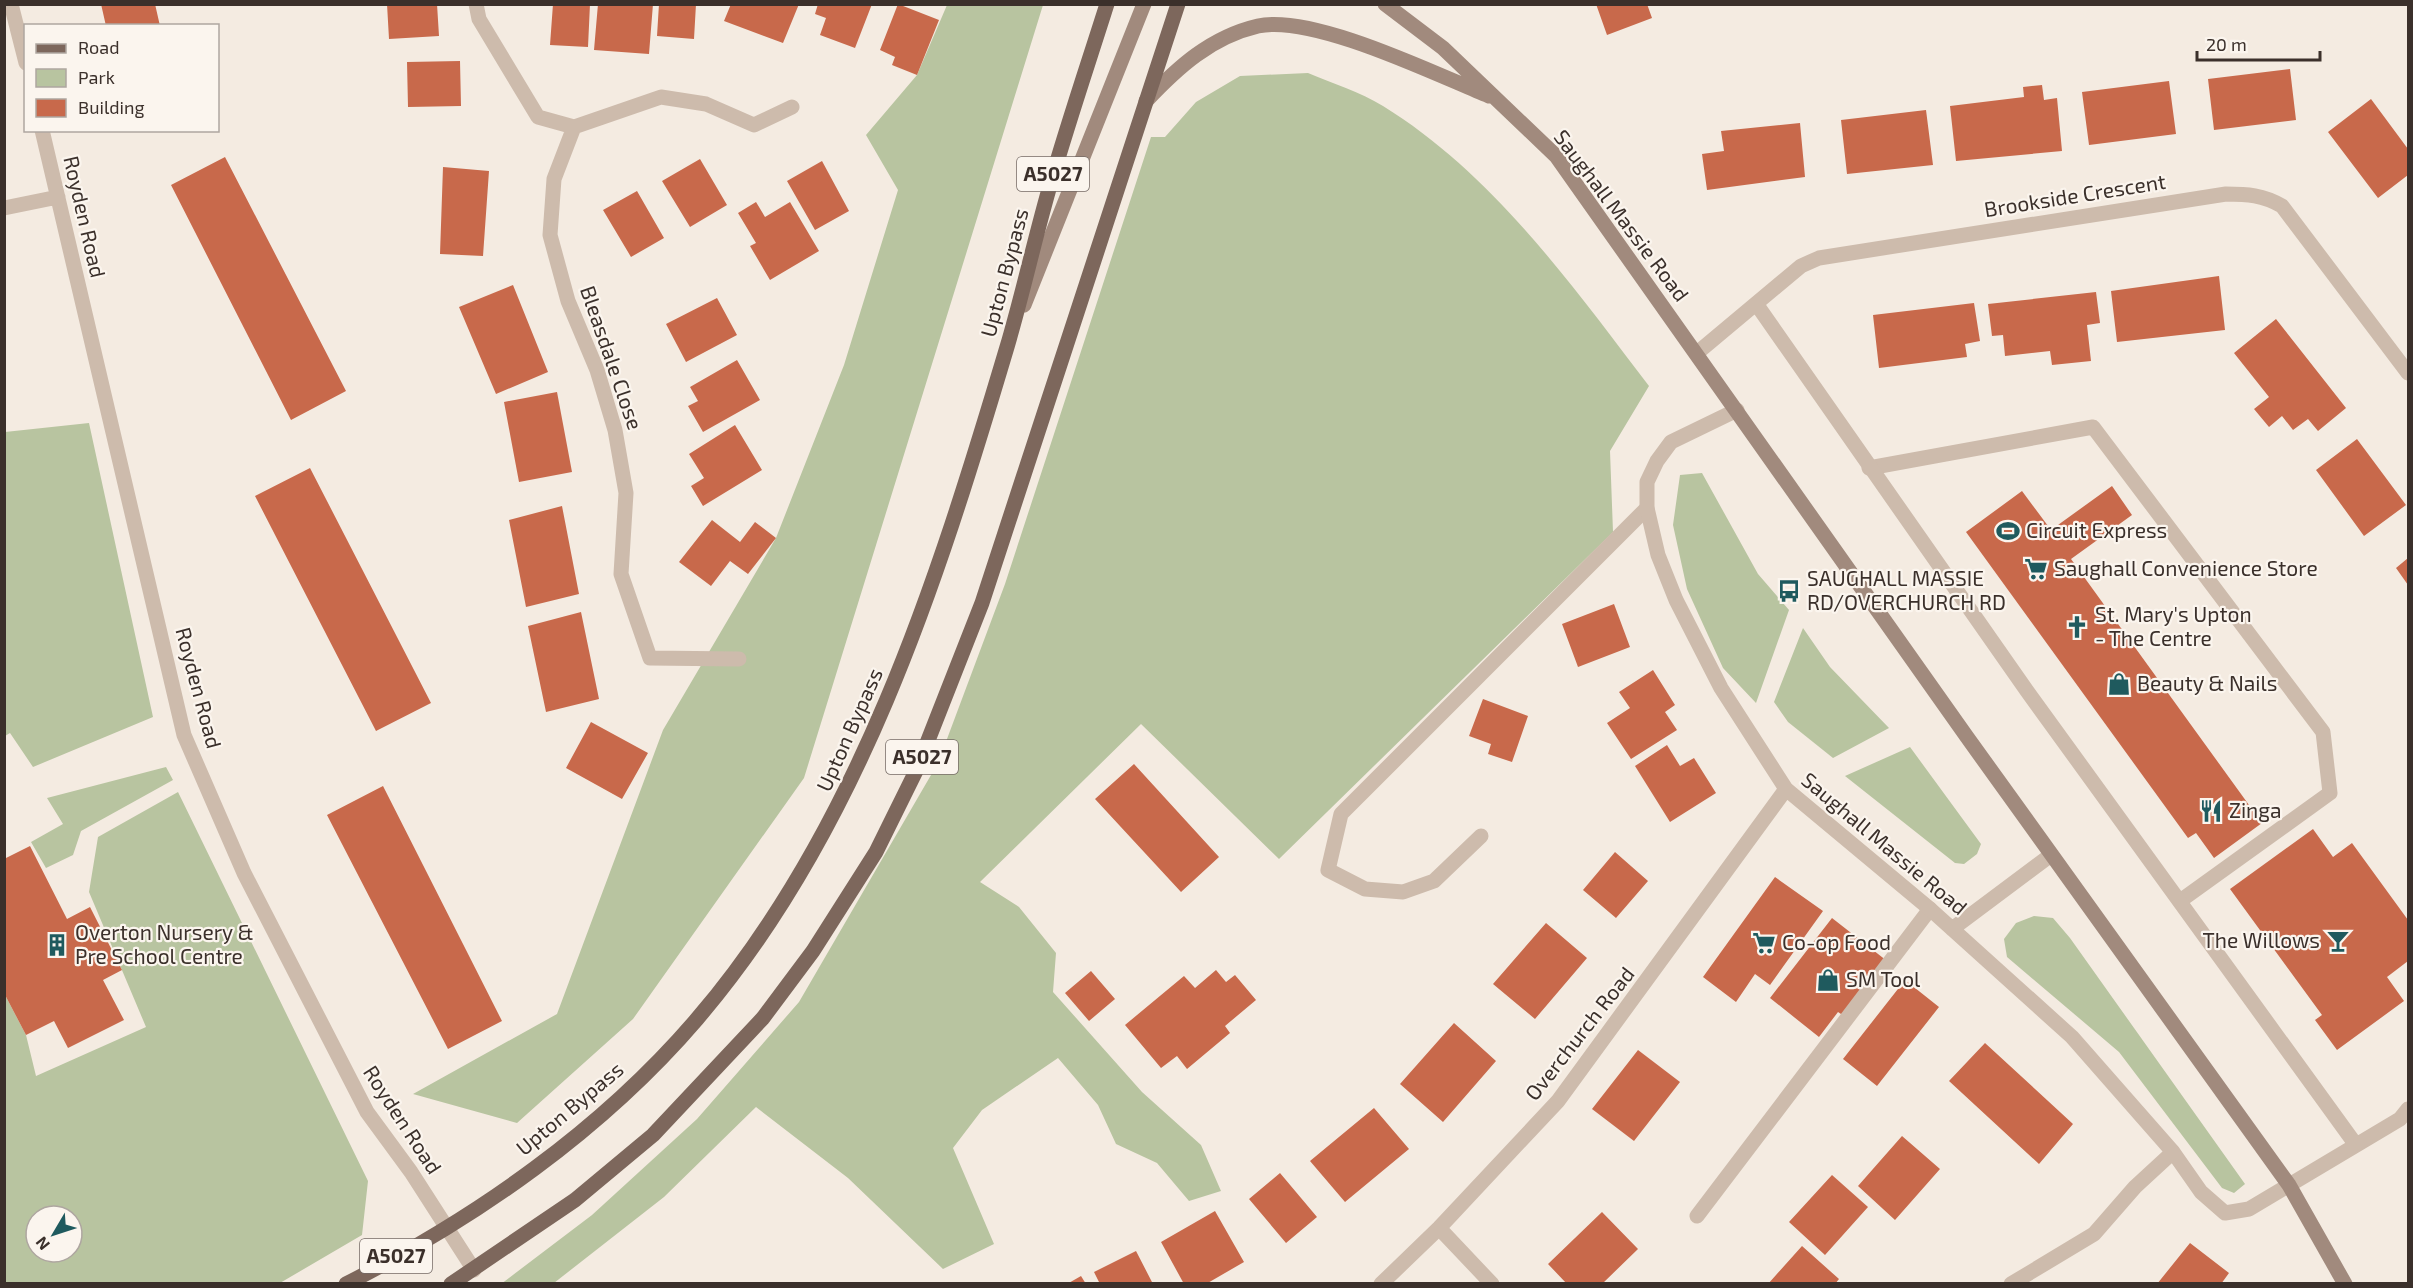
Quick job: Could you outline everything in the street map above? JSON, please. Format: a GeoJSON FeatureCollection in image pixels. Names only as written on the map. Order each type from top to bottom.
{"type":"FeatureCollection","features":[{"type":"Feature","properties":{"kind":"main road","name":"Upton Bypass"},"geometry":{"type":"LineString","coordinates":[[346,1284],[445,1228],[536,1167],[626,1094],[698,1018],[772,920],[839,807],[904,660],[1007,346],[1051,181],[1107,4]]}},
{"type":"Feature","properties":{"kind":"main road"},"geometry":{"type":"LineString","coordinates":[[1007,346],[1144,4]]}},
{"type":"Feature","properties":{"kind":"main road","name":"A5027"},"geometry":{"type":"LineString","coordinates":[[451,1284],[575,1200],[653,1135],[763,1018],[813,951],[876,852],[916,771],[982,603],[1178,4]]}},
{"type":"Feature","properties":{"kind":"main road","name":"Saughall Massie Road"},"geometry":{"type":"LineString","coordinates":[[1392,8],[1443,48],[1556,156],[2051,855],[2289,1185],[2345,1284]]}},
{"type":"Feature","properties":{"kind":"main road"},"geometry":{"type":"LineString","coordinates":[[1145,102],[1177,68],[1215,42],[1259,26],[1311,29],[1350,40],[1497,99]]}},
{"type":"Feature","properties":{"kind":"street"},"geometry":{"type":"LineString","coordinates":[[11,4],[24,55]]}},
{"type":"Feature","properties":{"kind":"street"},"geometry":{"type":"LineString","coordinates":[[476,4],[478,19],[538,117],[574,127],[661,97],[706,104],[754,125],[792,107]]}},
{"type":"Feature","properties":{"kind":"street","name":"Bleasdale Close"},"geometry":{"type":"LineString","coordinates":[[574,127],[554,179],[550,235],[568,302],[597,370],[615,430],[626,493],[621,574],[650,658],[739,659]]}},
{"type":"Feature","properties":{"kind":"street","name":"Royden Road"},"geometry":{"type":"LineString","coordinates":[[42,132],[184,735],[244,873],[367,1112],[411,1173],[474,1270]]}},
{"type":"Feature","properties":{"kind":"street","name":"Brookside Crescent"},"geometry":{"type":"LineString","coordinates":[[1697,353],[1801,266],[1819,258],[2226,194],[2251,194],[2267,197],[2282,206],[2409,373]]}},
{"type":"Feature","properties":{"kind":"street"},"geometry":{"type":"LineString","coordinates":[[4,208],[58,197]]}},
{"type":"Feature","properties":{"kind":"street"},"geometry":{"type":"LineString","coordinates":[[1757,305],[1869,468],[2356,1145]]}},
{"type":"Feature","properties":{"kind":"street","name":"Saughall Massie Road"},"geometry":{"type":"LineString","coordinates":[[1737,410],[1671,442],[1657,461],[1647,482],[1647,508],[1658,555],[1676,600],[1721,688],[1786,789],[1930,909],[2072,1036],[2173,1152],[2201,1192],[2225,1213],[2249,1209],[2289,1185]]}},
{"type":"Feature","properties":{"kind":"street"},"geometry":{"type":"LineString","coordinates":[[1869,468],[2093,428],[2323,732],[2330,793],[2180,901]]}},
{"type":"Feature","properties":{"kind":"street"},"geometry":{"type":"LineString","coordinates":[[1481,836],[1434,881],[1403,892],[1365,889],[1328,870],[1341,814],[1647,508]]}},
{"type":"Feature","properties":{"kind":"street","name":"Overchurch Road"},"geometry":{"type":"LineString","coordinates":[[1381,1284],[1439,1228],[1558,1101],[1786,789]]}},
{"type":"Feature","properties":{"kind":"street"},"geometry":{"type":"LineString","coordinates":[[1952,929],[2051,855]]}},
{"type":"Feature","properties":{"kind":"street"},"geometry":{"type":"LineString","coordinates":[[1697,1216],[1930,909]]}},
{"type":"Feature","properties":{"kind":"street"},"geometry":{"type":"LineString","coordinates":[[2289,1185],[2400,1119],[2409,1109]]}},
{"type":"Feature","properties":{"kind":"street"},"geometry":{"type":"LineString","coordinates":[[2012,1284],[2094,1234],[2135,1187],[2173,1152]]}},
{"type":"Feature","properties":{"kind":"street"},"geometry":{"type":"LineString","coordinates":[[1439,1228],[1492,1284]]}},
{"type":"Feature","properties":{"kind":"green space"},"geometry":{"type":"Polygon","coordinates":[[[947,5],[1043,5],[804,778],[633,1019],[517,1123],[413,1094],[557,1014],[663,730],[776,538],[844,365],[898,190],[866,135],[917,75],[947,5]]]}},
{"type":"Feature","properties":{"kind":"green space"},"geometry":{"type":"Polygon","coordinates":[[[1308,73],[1383,106],[1423,133],[1460,164],[1528,233],[1649,386],[1610,451],[1613,532],[1279,859],[1141,724],[980,882],[1019,907],[1056,953],[1053,992],[1142,1092],[1201,1145],[1221,1191],[1189,1201],[1157,1163],[1116,1144],[1098,1105],[1058,1058],[982,1110],[953,1148],[994,1244],[943,1269],[848,1178],[756,1107],[664,1197],[554,1283],[501,1284],[592,1215],[697,1119],[799,1002],[938,763],[1005,584],[1151,137],[1165,137],[1196,102],[1240,76],[1308,73]]]}},
{"type":"Feature","properties":{"kind":"green space"},"geometry":{"type":"Polygon","coordinates":[[[89,423],[153,717],[33,767],[10,733],[5,736],[5,432],[89,423]]]}},
{"type":"Feature","properties":{"kind":"green space"},"geometry":{"type":"Polygon","coordinates":[[[1702,473],[1758,574],[1789,610],[1756,703],[1723,668],[1687,589],[1673,525],[1680,475],[1702,473]]]}},
{"type":"Feature","properties":{"kind":"green space"},"geometry":{"type":"Polygon","coordinates":[[[1803,628],[1830,667],[1889,728],[1833,758],[1788,722],[1774,702],[1803,628]]]}},
{"type":"Feature","properties":{"kind":"green space"},"geometry":{"type":"Polygon","coordinates":[[[1910,747],[1981,844],[1977,854],[1964,864],[1955,863],[1845,776],[1910,747]]]}},
{"type":"Feature","properties":{"kind":"green space"},"geometry":{"type":"Polygon","coordinates":[[[166,767],[173,780],[81,831],[73,855],[46,868],[31,842],[63,824],[47,798],[166,767]]]}},
{"type":"Feature","properties":{"kind":"green space"},"geometry":{"type":"Polygon","coordinates":[[[178,792],[368,1181],[362,1235],[280,1283],[5,1283],[4,993],[26,1035],[36,1076],[146,1027],[89,892],[98,837],[178,792]]]}},
{"type":"Feature","properties":{"kind":"green space"},"geometry":{"type":"Polygon","coordinates":[[[2034,916],[2053,918],[2070,938],[2245,1184],[2234,1193],[2222,1188],[2119,1052],[2007,957],[2004,939],[2016,923],[2034,916]]]}},
{"type":"Feature","properties":{"kind":"building"},"geometry":{"type":"Polygon","coordinates":[[[101,4],[155,4],[160,24],[106,24],[101,4]]]}},
{"type":"Feature","properties":{"kind":"building"},"geometry":{"type":"Polygon","coordinates":[[[387,4],[437,4],[439,36],[389,39],[387,4]]]}},
{"type":"Feature","properties":{"kind":"building"},"geometry":{"type":"Polygon","coordinates":[[[553,4],[590,4],[588,47],[550,45],[553,4]]]}},
{"type":"Feature","properties":{"kind":"building"},"geometry":{"type":"Polygon","coordinates":[[[598,4],[653,4],[649,54],[594,50],[598,4]]]}},
{"type":"Feature","properties":{"kind":"building"},"geometry":{"type":"Polygon","coordinates":[[[659,4],[696,4],[694,39],[657,36],[659,4]]]}},
{"type":"Feature","properties":{"kind":"building"},"geometry":{"type":"Polygon","coordinates":[[[731,4],[799,4],[783,43],[724,21],[731,4]]]}},
{"type":"Feature","properties":{"kind":"building"},"geometry":{"type":"Polygon","coordinates":[[[818,4],[872,4],[855,48],[820,35],[826,18],[815,14],[818,4]]]}},
{"type":"Feature","properties":{"kind":"building"},"geometry":{"type":"Polygon","coordinates":[[[898,4],[939,20],[917,75],[892,65],[895,57],[880,50],[898,4]]]}},
{"type":"Feature","properties":{"kind":"building"},"geometry":{"type":"Polygon","coordinates":[[[1596,4],[1647,4],[1652,18],[1607,35],[1596,4]]]}},
{"type":"Feature","properties":{"kind":"building"},"geometry":{"type":"Polygon","coordinates":[[[460,61],[461,106],[408,107],[407,62],[460,61]]]}},
{"type":"Feature","properties":{"kind":"building"},"geometry":{"type":"Polygon","coordinates":[[[2290,69],[2296,120],[2214,130],[2208,79],[2290,69]]]}},
{"type":"Feature","properties":{"kind":"building"},"geometry":{"type":"Polygon","coordinates":[[[2169,81],[2176,134],[2089,145],[2082,92],[2169,81]]]}},
{"type":"Feature","properties":{"kind":"building"},"geometry":{"type":"Polygon","coordinates":[[[2042,85],[2044,100],[2057,98],[2062,151],[1956,161],[1950,106],[2024,97],[2023,87],[2042,85]]]}},
{"type":"Feature","properties":{"kind":"building"},"geometry":{"type":"Polygon","coordinates":[[[2371,99],[2408,149],[2408,175],[2378,198],[2328,132],[2371,99]]]}},
{"type":"Feature","properties":{"kind":"building"},"geometry":{"type":"Polygon","coordinates":[[[1926,110],[1933,165],[1847,174],[1841,120],[1926,110]]]}},
{"type":"Feature","properties":{"kind":"building"},"geometry":{"type":"Polygon","coordinates":[[[1800,123],[1805,177],[1707,190],[1702,154],[1724,151],[1721,131],[1800,123]]]}},
{"type":"Feature","properties":{"kind":"building"},"geometry":{"type":"Polygon","coordinates":[[[225,157],[346,391],[291,420],[171,185],[225,157]]]}},
{"type":"Feature","properties":{"kind":"building"},"geometry":{"type":"Polygon","coordinates":[[[700,159],[727,205],[690,227],[662,181],[700,159]]]}},
{"type":"Feature","properties":{"kind":"building"},"geometry":{"type":"Polygon","coordinates":[[[822,161],[849,211],[815,230],[787,181],[822,161]]]}},
{"type":"Feature","properties":{"kind":"building"},"geometry":{"type":"Polygon","coordinates":[[[443,167],[489,171],[483,256],[440,254],[443,167]]]}},
{"type":"Feature","properties":{"kind":"building"},"geometry":{"type":"Polygon","coordinates":[[[637,191],[664,238],[631,257],[603,210],[637,191]]]}},
{"type":"Feature","properties":{"kind":"building"},"geometry":{"type":"Polygon","coordinates":[[[756,202],[765,217],[790,202],[819,251],[770,280],[750,246],[756,243],[738,213],[756,202]]]}},
{"type":"Feature","properties":{"kind":"building"},"geometry":{"type":"Polygon","coordinates":[[[2219,276],[2225,330],[2117,342],[2111,291],[2219,276]]]}},
{"type":"Feature","properties":{"kind":"building"},"geometry":{"type":"Polygon","coordinates":[[[513,285],[548,372],[496,394],[459,307],[513,285]]]}},
{"type":"Feature","properties":{"kind":"building"},"geometry":{"type":"Polygon","coordinates":[[[2096,292],[2100,323],[2087,325],[2091,361],[2052,365],[2050,351],[2005,356],[2003,335],[1992,336],[1988,304],[2096,292]]]}},
{"type":"Feature","properties":{"kind":"building"},"geometry":{"type":"Polygon","coordinates":[[[717,298],[737,335],[686,362],[666,324],[717,298]]]}},
{"type":"Feature","properties":{"kind":"building"},"geometry":{"type":"Polygon","coordinates":[[[1974,303],[1980,341],[1965,344],[1967,357],[1879,368],[1873,315],[1974,303]]]}},
{"type":"Feature","properties":{"kind":"building"},"geometry":{"type":"Polygon","coordinates":[[[2276,319],[2346,408],[2318,431],[2308,419],[2293,430],[2282,416],[2269,427],[2254,409],[2269,397],[2234,353],[2276,319]]]}},
{"type":"Feature","properties":{"kind":"building"},"geometry":{"type":"Polygon","coordinates":[[[737,360],[760,400],[703,432],[688,406],[698,401],[690,387],[737,360]]]}},
{"type":"Feature","properties":{"kind":"building"},"geometry":{"type":"Polygon","coordinates":[[[557,392],[572,472],[519,482],[504,402],[557,392]]]}},
{"type":"Feature","properties":{"kind":"building"},"geometry":{"type":"Polygon","coordinates":[[[735,425],[762,470],[703,506],[691,486],[704,478],[689,454],[735,425]]]}},
{"type":"Feature","properties":{"kind":"building"},"geometry":{"type":"Polygon","coordinates":[[[2357,439],[2406,505],[2364,536],[2316,470],[2357,439]]]}},
{"type":"Feature","properties":{"kind":"building"},"geometry":{"type":"Polygon","coordinates":[[[310,468],[431,703],[376,731],[255,496],[310,468]]]}},
{"type":"Feature","properties":{"kind":"building"},"geometry":{"type":"Polygon","coordinates":[[[2112,486],[2132,515],[2071,559],[2262,823],[2214,858],[2196,833],[2188,838],[1966,532],[2022,491],[2051,530],[2112,486]]]}},
{"type":"Feature","properties":{"kind":"building"},"geometry":{"type":"Polygon","coordinates":[[[562,506],[579,594],[526,607],[509,520],[562,506]]]}},
{"type":"Feature","properties":{"kind":"building"},"geometry":{"type":"Polygon","coordinates":[[[712,520],[740,542],[755,522],[776,538],[748,574],[730,561],[711,586],[679,562],[712,520]]]}},
{"type":"Feature","properties":{"kind":"building"},"geometry":{"type":"Polygon","coordinates":[[[2408,558],[2408,585],[2396,568],[2408,558]]]}},
{"type":"Feature","properties":{"kind":"building"},"geometry":{"type":"Polygon","coordinates":[[[1614,604],[1630,647],[1578,667],[1562,624],[1614,604]]]}},
{"type":"Feature","properties":{"kind":"building"},"geometry":{"type":"Polygon","coordinates":[[[581,612],[599,699],[546,712],[528,626],[581,612]]]}},
{"type":"Feature","properties":{"kind":"building"},"geometry":{"type":"Polygon","coordinates":[[[1653,670],[1675,705],[1665,712],[1677,730],[1631,759],[1607,723],[1630,708],[1619,692],[1653,670]]]}},
{"type":"Feature","properties":{"kind":"building"},"geometry":{"type":"Polygon","coordinates":[[[1483,699],[1528,716],[1512,762],[1488,754],[1491,744],[1469,736],[1483,699]]]}},
{"type":"Feature","properties":{"kind":"building"},"geometry":{"type":"Polygon","coordinates":[[[591,722],[648,753],[622,799],[566,768],[591,722]]]}},
{"type":"Feature","properties":{"kind":"building"},"geometry":{"type":"Polygon","coordinates":[[[1667,745],[1680,766],[1694,758],[1716,793],[1670,822],[1635,766],[1667,745]]]}},
{"type":"Feature","properties":{"kind":"building"},"geometry":{"type":"Polygon","coordinates":[[[1134,764],[1219,857],[1181,892],[1095,799],[1134,764]]]}},
{"type":"Feature","properties":{"kind":"building"},"geometry":{"type":"Polygon","coordinates":[[[383,786],[502,1021],[448,1049],[327,815],[383,786]]]}},
{"type":"Feature","properties":{"kind":"building","name":"The Willows"},"geometry":{"type":"Polygon","coordinates":[[[2313,829],[2333,857],[2352,843],[2408,920],[2408,961],[2387,977],[2404,1001],[2337,1050],[2315,1020],[2322,1015],[2230,889],[2313,829]]]}},
{"type":"Feature","properties":{"kind":"building","name":"Overton Nursery & Pre School Centre"},"geometry":{"type":"Polygon","coordinates":[[[30,846],[67,919],[90,907],[122,970],[103,980],[124,1020],[68,1048],[54,1021],[26,1035],[4,993],[4,859],[30,846]]]}},
{"type":"Feature","properties":{"kind":"building"},"geometry":{"type":"Polygon","coordinates":[[[1615,852],[1648,881],[1616,918],[1583,890],[1615,852]]]}},
{"type":"Feature","properties":{"kind":"building","name":"Co-op Food"},"geometry":{"type":"Polygon","coordinates":[[[1775,877],[1823,911],[1770,985],[1755,974],[1736,1002],[1703,977],[1775,877]]]}},
{"type":"Feature","properties":{"kind":"building","name":"SM Tool"},"geometry":{"type":"Polygon","coordinates":[[[1832,918],[1887,961],[1844,1016],[1838,1012],[1819,1037],[1770,998],[1832,918]]]}},
{"type":"Feature","properties":{"kind":"building"},"geometry":{"type":"Polygon","coordinates":[[[1546,923],[1587,958],[1535,1019],[1493,984],[1546,923]]]}},
{"type":"Feature","properties":{"kind":"building"},"geometry":{"type":"Polygon","coordinates":[[[1216,970],[1226,982],[1235,975],[1256,1000],[1225,1026],[1230,1033],[1187,1069],[1177,1056],[1161,1068],[1125,1025],[1184,976],[1195,988],[1216,970]]]}},
{"type":"Feature","properties":{"kind":"building"},"geometry":{"type":"Polygon","coordinates":[[[1091,971],[1115,999],[1089,1021],[1065,993],[1091,971]]]}},
{"type":"Feature","properties":{"kind":"building"},"geometry":{"type":"Polygon","coordinates":[[[1905,980],[1939,1007],[1877,1086],[1843,1059],[1905,980]]]}},
{"type":"Feature","properties":{"kind":"building"},"geometry":{"type":"Polygon","coordinates":[[[1454,1023],[1496,1061],[1443,1122],[1400,1084],[1454,1023]]]}},
{"type":"Feature","properties":{"kind":"building"},"geometry":{"type":"Polygon","coordinates":[[[1985,1043],[2073,1124],[2039,1164],[1949,1081],[1985,1043]]]}},
{"type":"Feature","properties":{"kind":"building"},"geometry":{"type":"Polygon","coordinates":[[[1638,1050],[1680,1082],[1634,1141],[1592,1109],[1638,1050]]]}},
{"type":"Feature","properties":{"kind":"building"},"geometry":{"type":"Polygon","coordinates":[[[1374,1108],[1409,1149],[1345,1202],[1310,1161],[1374,1108]]]}},
{"type":"Feature","properties":{"kind":"building"},"geometry":{"type":"Polygon","coordinates":[[[1902,1136],[1940,1169],[1895,1220],[1858,1186],[1902,1136]]]}},
{"type":"Feature","properties":{"kind":"building"},"geometry":{"type":"Polygon","coordinates":[[[1280,1173],[1317,1217],[1286,1243],[1249,1199],[1280,1173]]]}},
{"type":"Feature","properties":{"kind":"building"},"geometry":{"type":"Polygon","coordinates":[[[1832,1175],[1868,1207],[1825,1255],[1789,1222],[1832,1175]]]}},
{"type":"Feature","properties":{"kind":"building"},"geometry":{"type":"Polygon","coordinates":[[[1215,1211],[1244,1262],[1206,1284],[1184,1284],[1161,1242],[1215,1211]]]}},
{"type":"Feature","properties":{"kind":"building"},"geometry":{"type":"Polygon","coordinates":[[[1602,1212],[1638,1249],[1602,1284],[1567,1284],[1548,1264],[1602,1212]]]}},
{"type":"Feature","properties":{"kind":"building"},"geometry":{"type":"Polygon","coordinates":[[[2190,1243],[2229,1273],[2221,1284],[2157,1284],[2190,1243]]]}},
{"type":"Feature","properties":{"kind":"building"},"geometry":{"type":"Polygon","coordinates":[[[1802,1246],[1839,1279],[1835,1284],[1768,1284],[1802,1246]]]}},
{"type":"Feature","properties":{"kind":"building"},"geometry":{"type":"Polygon","coordinates":[[[1136,1251],[1153,1284],[1100,1284],[1094,1272],[1136,1251]]]}},
{"type":"Feature","properties":{"kind":"building"},"geometry":{"type":"Polygon","coordinates":[[[1081,1276],[1086,1284],[1067,1284],[1081,1276]]]}},
{"type":"Feature","properties":{"kind":"place","name":"Circuit Express"},"geometry":{"type":"Point","coordinates":[2008,531]}},
{"type":"Feature","properties":{"kind":"place","name":"Saughall Convenience Store"},"geometry":{"type":"Point","coordinates":[2036,569]}},
{"type":"Feature","properties":{"kind":"place","name":"SAUGHALL MASSIE RD/OVERCHURCH RD"},"geometry":{"type":"Point","coordinates":[1789,591]}},
{"type":"Feature","properties":{"kind":"place","name":"St. Mary's Upton - The Centre"},"geometry":{"type":"Point","coordinates":[2077,627]}},
{"type":"Feature","properties":{"kind":"place","name":"Beauty & Nails"},"geometry":{"type":"Point","coordinates":[2119,684]}},
{"type":"Feature","properties":{"kind":"place","name":"Zinga"},"geometry":{"type":"Point","coordinates":[2211,811]}},
{"type":"Feature","properties":{"kind":"place","name":"The Willows"},"geometry":{"type":"Point","coordinates":[2338,941]}},
{"type":"Feature","properties":{"kind":"place","name":"Co-op Food"},"geometry":{"type":"Point","coordinates":[1764,943]}},
{"type":"Feature","properties":{"kind":"place","name":"Overton Nursery & Pre School Centre"},"geometry":{"type":"Point","coordinates":[57,945]}},
{"type":"Feature","properties":{"kind":"place","name":"SM Tool"},"geometry":{"type":"Point","coordinates":[1828,980]}}]}
